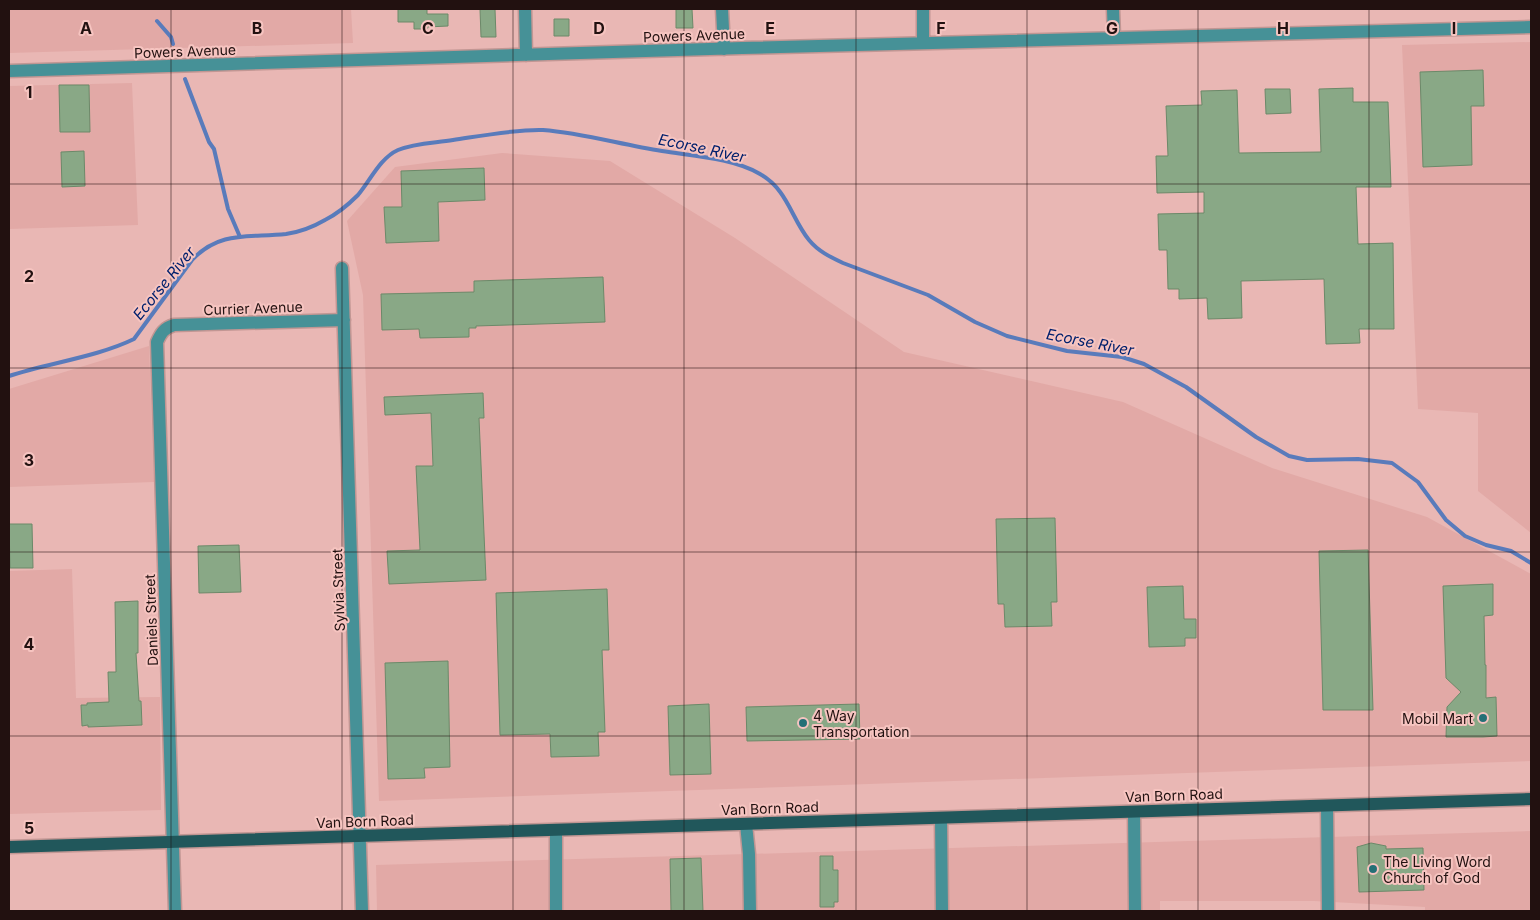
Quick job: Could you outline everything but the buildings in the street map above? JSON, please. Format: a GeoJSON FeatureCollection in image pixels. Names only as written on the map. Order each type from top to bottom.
{"type":"FeatureCollection","features":[{"type":"Feature","properties":{"kind":"main road","name":"Van Born Road"},"geometry":{"type":"LineString","coordinates":[[9,847],[1531,799]]}},
{"type":"Feature","properties":{"kind":"street"},"geometry":{"type":"LineString","coordinates":[[525,9],[526,55]]}},
{"type":"Feature","properties":{"kind":"street"},"geometry":{"type":"LineString","coordinates":[[722,9],[724,49]]}},
{"type":"Feature","properties":{"kind":"street"},"geometry":{"type":"LineString","coordinates":[[922,9],[923,44]]}},
{"type":"Feature","properties":{"kind":"street"},"geometry":{"type":"LineString","coordinates":[[1113,9],[1114,38]]}},
{"type":"Feature","properties":{"kind":"street","name":"Powers Avenue"},"geometry":{"type":"LineString","coordinates":[[9,71],[1531,27]]}},
{"type":"Feature","properties":{"kind":"street","name":"Sylvia Street"},"geometry":{"type":"LineString","coordinates":[[342,268],[362,911]]}},
{"type":"Feature","properties":{"kind":"street","name":"Currier Avenue"},"geometry":{"type":"LineString","coordinates":[[164,330],[174,325],[344,320]]}},
{"type":"Feature","properties":{"kind":"street","name":"Daniels Street"},"geometry":{"type":"LineString","coordinates":[[164,330],[158,342],[175,911]]}},
{"type":"Feature","properties":{"kind":"street"},"geometry":{"type":"LineString","coordinates":[[1327,806],[1328,911]]}},
{"type":"Feature","properties":{"kind":"street"},"geometry":{"type":"LineString","coordinates":[[1134,812],[1135,911]]}},
{"type":"Feature","properties":{"kind":"street"},"geometry":{"type":"LineString","coordinates":[[941,818],[942,911]]}},
{"type":"Feature","properties":{"kind":"street"},"geometry":{"type":"LineString","coordinates":[[746,824],[749,854],[750,911]]}},
{"type":"Feature","properties":{"kind":"street"},"geometry":{"type":"LineString","coordinates":[[556,830],[556,911]]}},
{"type":"Feature","properties":{"kind":"shaded area"},"geometry":{"type":"Polygon","coordinates":[[[9,9],[351,9],[353,43],[9,53],[9,9]]]}},
{"type":"Feature","properties":{"kind":"shaded area"},"geometry":{"type":"Polygon","coordinates":[[[1531,42],[1531,533],[1478,491],[1478,413],[1418,409],[1402,45],[1531,42]]]}},
{"type":"Feature","properties":{"kind":"shaded area"},"geometry":{"type":"Polygon","coordinates":[[[132,83],[138,225],[9,229],[9,86],[132,83]]]}},
{"type":"Feature","properties":{"kind":"shaded area"},"geometry":{"type":"Polygon","coordinates":[[[502,153],[610,161],[735,238],[904,352],[1123,402],[1272,468],[1427,517],[1531,574],[1531,761],[379,801],[363,295],[347,221],[395,167],[502,153]]]}},
{"type":"Feature","properties":{"kind":"shaded area"},"geometry":{"type":"Polygon","coordinates":[[[149,346],[154,482],[9,487],[9,389],[149,346]]]}},
{"type":"Feature","properties":{"kind":"shaded area"},"geometry":{"type":"Polygon","coordinates":[[[72,569],[76,698],[160,697],[161,810],[9,814],[9,571],[72,569]]]}},
{"type":"Feature","properties":{"kind":"shaded area"},"geometry":{"type":"Polygon","coordinates":[[[1531,831],[1531,911],[1425,911],[1425,907],[1314,901],[1160,901],[1160,911],[377,911],[376,865],[1531,831]]]}},
{"type":"Feature","properties":{"kind":"waterway"},"geometry":{"type":"LineString","coordinates":[[157,21],[171,37],[173,44]]}},
{"type":"Feature","properties":{"kind":"waterway"},"geometry":{"type":"LineString","coordinates":[[185,79],[209,142],[214,149],[228,209],[240,237]]}},
{"type":"Feature","properties":{"kind":"waterway","name":"Ecorse River"},"geometry":{"type":"LineString","coordinates":[[9,376],[104,351],[134,339],[192,260],[203,250],[213,244],[236,237],[291,233],[320,223],[354,199],[386,158],[398,150],[418,145],[510,132],[543,130],[588,136],[738,164],[760,174],[777,188],[809,240],[820,251],[833,258],[928,295],[975,322],[1007,336],[1067,351],[1122,357],[1144,364],[1186,387],[1256,437],[1289,456],[1307,460],[1358,459],[1392,463],[1418,482],[1446,520],[1465,536],[1486,545],[1511,551],[1531,563]]}},
{"type":"Feature","properties":{"kind":"place","name":"Mobil Mart"},"geometry":{"type":"Point","coordinates":[1483,718]}},
{"type":"Feature","properties":{"kind":"place","name":"4 Way Transportation"},"geometry":{"type":"Point","coordinates":[803,723]}},
{"type":"Feature","properties":{"kind":"place","name":"The Living Word Church of God"},"geometry":{"type":"Point","coordinates":[1373,869]}}]}
